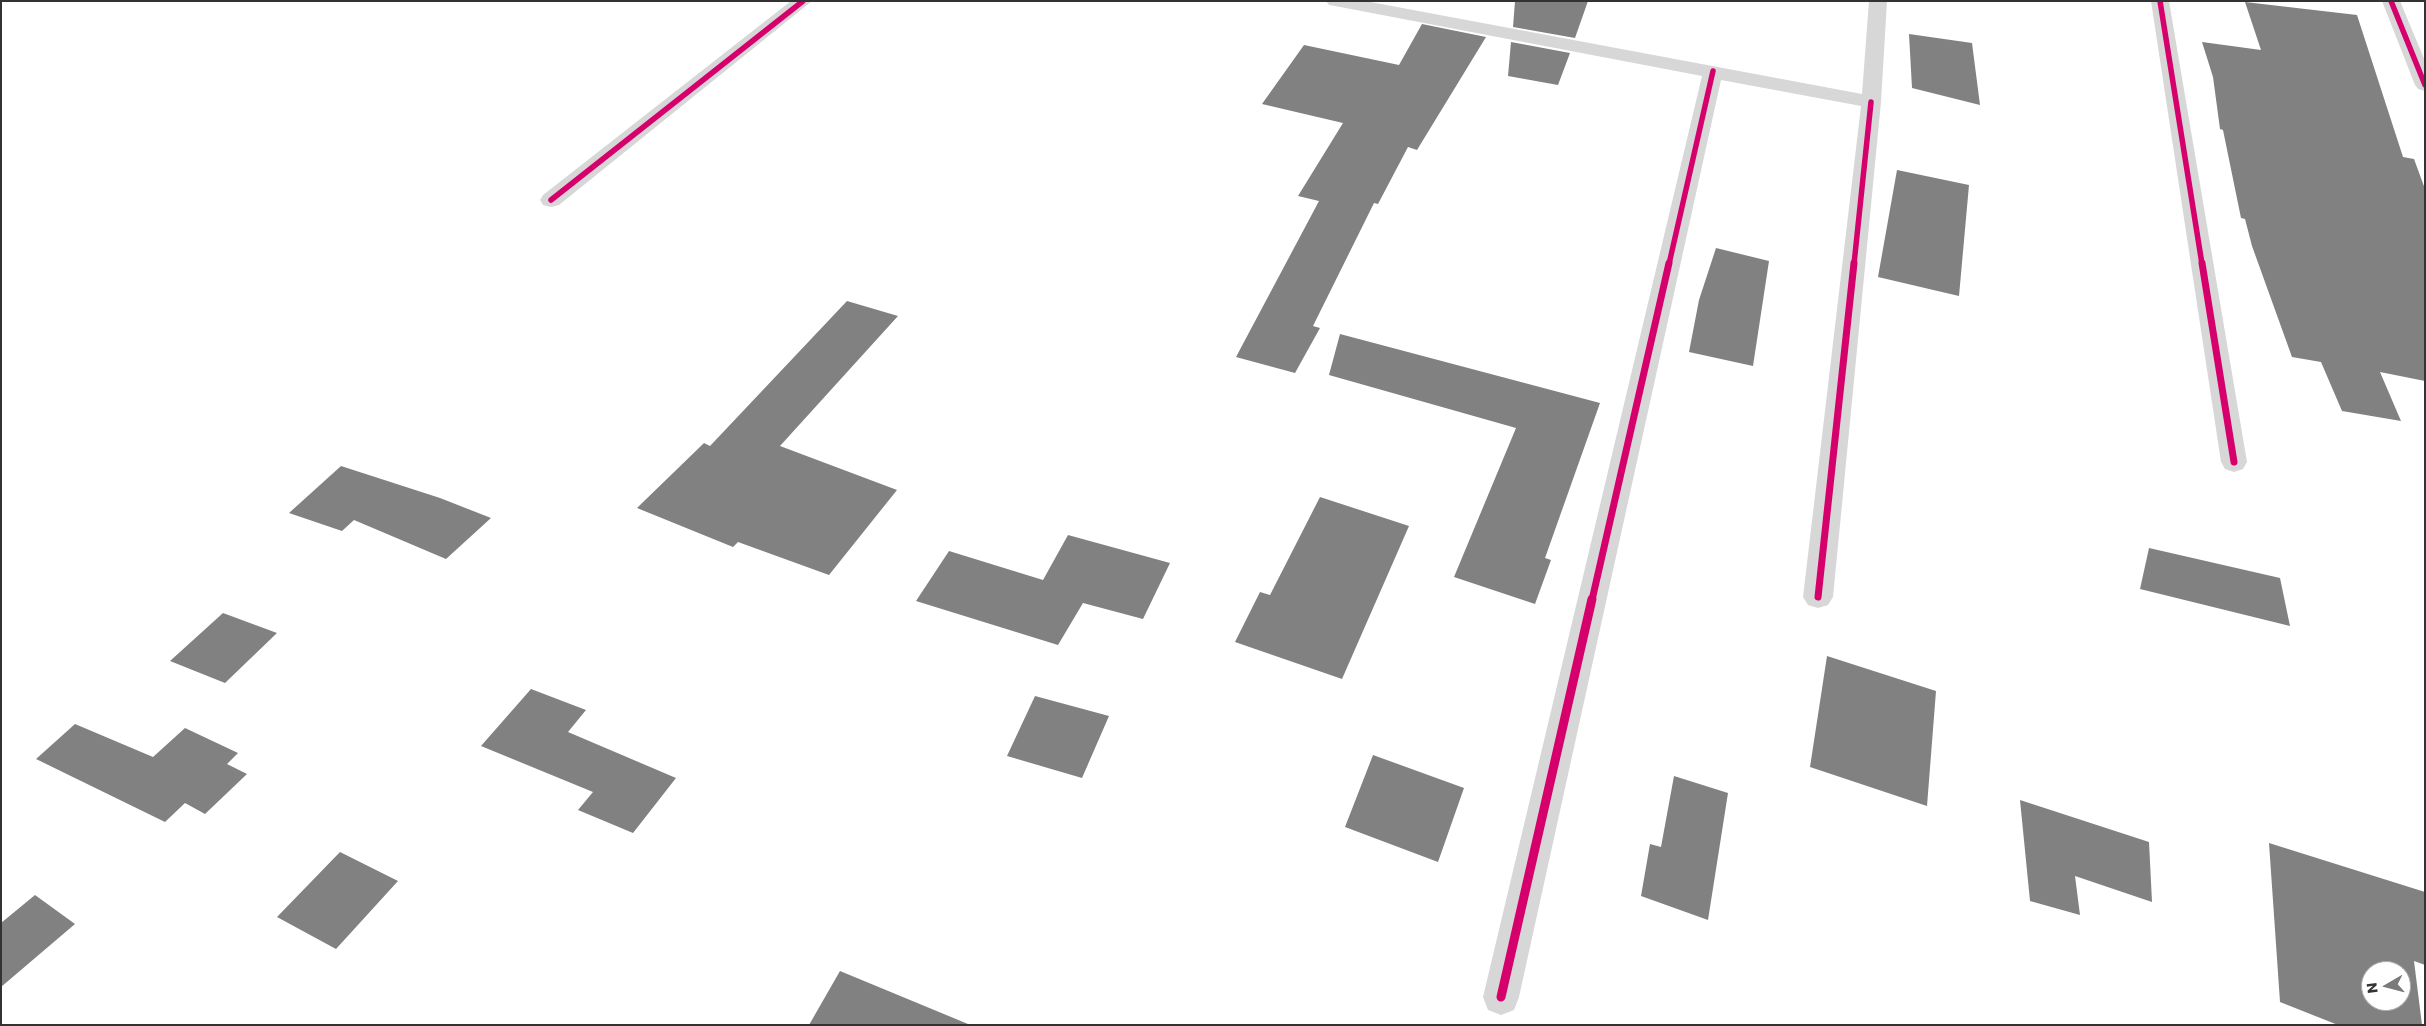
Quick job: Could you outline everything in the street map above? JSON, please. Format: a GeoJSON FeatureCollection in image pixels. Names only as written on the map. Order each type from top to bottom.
{"type":"FeatureCollection","features":[{"type":"Feature","properties":{"kind":"street"},"geometry":{"type":"LineString","coordinates":[[551,200],[803,1]]}},
{"type":"Feature","properties":{"kind":"street"},"geometry":{"type":"LineString","coordinates":[[1335,1],[1871,102]]}},
{"type":"Feature","properties":{"kind":"street"},"geometry":{"type":"LineString","coordinates":[[1818,597],[1871,102],[1878,1]]}},
{"type":"Feature","properties":{"kind":"street"},"geometry":{"type":"LineString","coordinates":[[2160,1],[2234,462]]}},
{"type":"Feature","properties":{"kind":"street"},"geometry":{"type":"LineString","coordinates":[[2391,1],[2425,85]]}},
{"type":"Feature","properties":{"kind":"street"},"geometry":{"type":"LineString","coordinates":[[1501,997],[1714,71]]}},
{"type":"Feature","properties":{"kind":"building"},"geometry":{"type":"Polygon","coordinates":[[[1515,1],[1588,1],[1575,38],[1513,27],[1515,1]]]}},
{"type":"Feature","properties":{"kind":"building"},"geometry":{"type":"Polygon","coordinates":[[[2245,2],[2357,15],[2403,157],[2414,159],[2425,189],[2425,381],[2380,372],[2401,421],[2342,411],[2321,362],[2292,357],[2252,246],[2245,219],[2241,218],[2223,130],[2220,129],[2213,77],[2202,42],[2261,50],[2245,2]]]}},
{"type":"Feature","properties":{"kind":"building"},"geometry":{"type":"Polygon","coordinates":[[[1422,24],[1486,37],[1417,150],[1408,147],[1378,204],[1374,203],[1313,326],[1320,328],[1295,373],[1236,357],[1319,201],[1298,196],[1343,123],[1262,104],[1304,45],[1399,65],[1422,24]]]}},
{"type":"Feature","properties":{"kind":"building"},"geometry":{"type":"Polygon","coordinates":[[[1909,34],[1972,43],[1980,105],[1912,88],[1909,34]]]}},
{"type":"Feature","properties":{"kind":"building"},"geometry":{"type":"Polygon","coordinates":[[[1511,42],[1570,53],[1558,85],[1508,76],[1511,42]]]}},
{"type":"Feature","properties":{"kind":"building"},"geometry":{"type":"Polygon","coordinates":[[[1897,170],[1969,185],[1959,296],[1878,277],[1897,170]]]}},
{"type":"Feature","properties":{"kind":"building"},"geometry":{"type":"Polygon","coordinates":[[[1716,248],[1769,261],[1753,366],[1689,352],[1699,300],[1716,248]]]}},
{"type":"Feature","properties":{"kind":"building"},"geometry":{"type":"Polygon","coordinates":[[[847,301],[898,316],[780,446],[897,490],[829,575],[738,542],[733,547],[637,508],[704,443],[710,446],[847,301]]]}},
{"type":"Feature","properties":{"kind":"building"},"geometry":{"type":"Polygon","coordinates":[[[1340,334],[1600,403],[1545,558],[1551,560],[1535,604],[1454,577],[1516,428],[1329,375],[1340,334]]]}},
{"type":"Feature","properties":{"kind":"building"},"geometry":{"type":"Polygon","coordinates":[[[341,466],[440,498],[491,518],[446,559],[354,520],[342,531],[289,513],[341,466]]]}},
{"type":"Feature","properties":{"kind":"building"},"geometry":{"type":"Polygon","coordinates":[[[1320,497],[1409,526],[1342,679],[1235,642],[1260,592],[1270,595],[1320,497]]]}},
{"type":"Feature","properties":{"kind":"building"},"geometry":{"type":"Polygon","coordinates":[[[1068,535],[1170,563],[1143,619],[1083,603],[1058,645],[916,601],[949,551],[1043,580],[1068,535]]]}},
{"type":"Feature","properties":{"kind":"building"},"geometry":{"type":"Polygon","coordinates":[[[2149,548],[2280,578],[2290,626],[2140,589],[2149,548]]]}},
{"type":"Feature","properties":{"kind":"building"},"geometry":{"type":"Polygon","coordinates":[[[223,613],[277,633],[225,683],[170,661],[223,613]]]}},
{"type":"Feature","properties":{"kind":"building"},"geometry":{"type":"Polygon","coordinates":[[[1827,656],[1936,691],[1927,806],[1810,767],[1827,656]]]}},
{"type":"Feature","properties":{"kind":"building"},"geometry":{"type":"Polygon","coordinates":[[[531,689],[586,710],[568,732],[676,778],[633,833],[578,810],[593,792],[481,746],[531,689]]]}},
{"type":"Feature","properties":{"kind":"building"},"geometry":{"type":"Polygon","coordinates":[[[1035,696],[1109,716],[1082,778],[1007,756],[1035,696]]]}},
{"type":"Feature","properties":{"kind":"building"},"geometry":{"type":"Polygon","coordinates":[[[75,724],[153,757],[185,728],[238,753],[227,764],[247,774],[205,814],[185,803],[165,822],[36,759],[75,724]]]}},
{"type":"Feature","properties":{"kind":"building"},"geometry":{"type":"Polygon","coordinates":[[[1373,755],[1464,788],[1438,862],[1345,827],[1373,755]]]}},
{"type":"Feature","properties":{"kind":"building"},"geometry":{"type":"Polygon","coordinates":[[[1674,776],[1728,793],[1708,920],[1641,896],[1650,844],[1661,847],[1674,776]]]}},
{"type":"Feature","properties":{"kind":"building"},"geometry":{"type":"Polygon","coordinates":[[[2020,800],[2149,842],[2152,902],[2075,876],[2080,915],[2030,901],[2020,800]]]}},
{"type":"Feature","properties":{"kind":"building"},"geometry":{"type":"Polygon","coordinates":[[[2269,843],[2425,892],[2425,965],[2414,961],[2422,1025],[2338,1025],[2280,1002],[2269,843]]]}},
{"type":"Feature","properties":{"kind":"building"},"geometry":{"type":"Polygon","coordinates":[[[340,852],[398,881],[336,949],[277,917],[340,852]]]}},
{"type":"Feature","properties":{"kind":"building"},"geometry":{"type":"Polygon","coordinates":[[[35,895],[75,924],[1,987],[1,923],[35,895]]]}},
{"type":"Feature","properties":{"kind":"building"},"geometry":{"type":"Polygon","coordinates":[[[840,971],[968,1024],[968,1025],[809,1025],[840,971]]]}},
{"type":"Feature","properties":{"kind":"cycle path"},"geometry":{"type":"LineString","coordinates":[[551,200],[803,1]]}},
{"type":"Feature","properties":{"kind":"cycle path"},"geometry":{"type":"LineString","coordinates":[[2160,1],[2234,462]]}},
{"type":"Feature","properties":{"kind":"cycle path"},"geometry":{"type":"LineString","coordinates":[[2391,1],[2425,85]]}},
{"type":"Feature","properties":{"kind":"cycle path"},"geometry":{"type":"LineString","coordinates":[[1501,997],[1713,71]]}},
{"type":"Feature","properties":{"kind":"cycle path"},"geometry":{"type":"LineString","coordinates":[[1818,597],[1871,102]]}}]}
